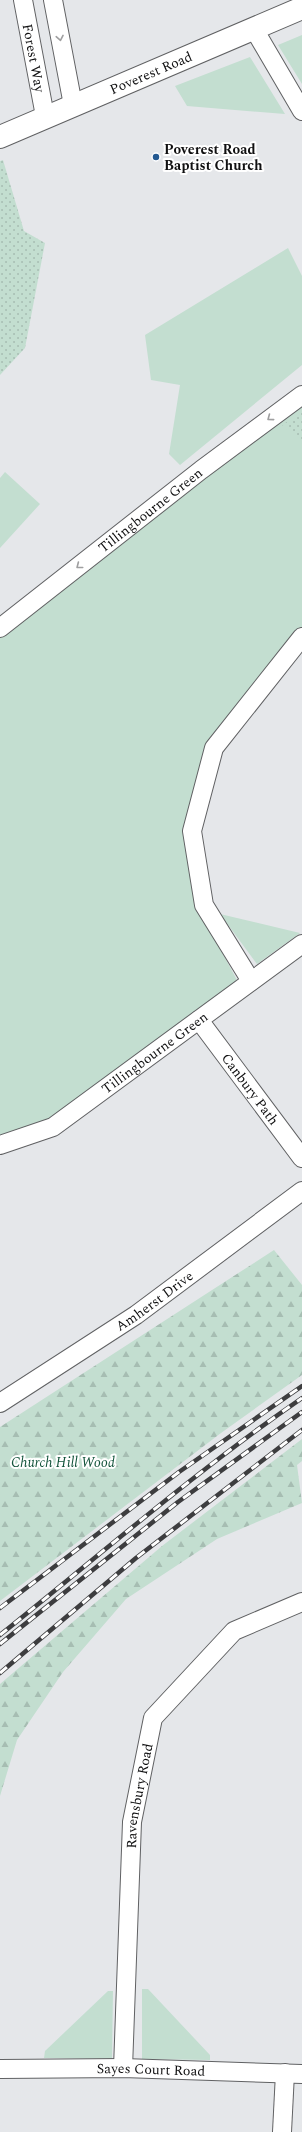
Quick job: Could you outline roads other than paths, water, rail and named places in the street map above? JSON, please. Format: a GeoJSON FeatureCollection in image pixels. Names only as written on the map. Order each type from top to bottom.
{"type":"FeatureCollection","features":[{"type":"Feature","properties":{"kind":"street","name":"Forest Way"},"geometry":{"type":"LineString","coordinates":[[24,0],[45,116]]}},
{"type":"Feature","properties":{"kind":"street","name":"Forest Way"},"geometry":{"type":"LineString","coordinates":[[53,0],[72,105]]}},
{"type":"Feature","properties":{"kind":"street","name":"Poverest Road"},"geometry":{"type":"LineString","coordinates":[[0,137],[45,116],[302,8]]}},
{"type":"Feature","properties":{"kind":"street"},"geometry":{"type":"LineString","coordinates":[[254,29],[302,111]]}},
{"type":"Feature","properties":{"kind":"street","name":"Tillingbourne Green"},"geometry":{"type":"LineString","coordinates":[[0,628],[201,470],[302,395]]}},
{"type":"Feature","properties":{"kind":"street"},"geometry":{"type":"LineString","coordinates":[[251,981],[204,904],[192,831],[214,748],[302,636]]}},
{"type":"Feature","properties":{"kind":"street","name":"Tillingbourne Green"},"geometry":{"type":"LineString","coordinates":[[0,1145],[53,1127],[302,944]]}},
{"type":"Feature","properties":{"kind":"street","name":"Canbury Path"},"geometry":{"type":"LineString","coordinates":[[199,1020],[302,1158]]}},
{"type":"Feature","properties":{"kind":"street","name":"Amherst Drive"},"geometry":{"type":"LineString","coordinates":[[0,1403],[136,1316],[302,1191]]}},
{"type":"Feature","properties":{"kind":"street","name":"Ravensbury Road"},"geometry":{"type":"LineString","coordinates":[[124,2068],[132,1822],[153,1718],[234,1631],[302,1602]]}},
{"type":"Feature","properties":{"kind":"street","name":"Sayes Court Road"},"geometry":{"type":"LineString","coordinates":[[0,2069],[124,2068],[294,2074]]}},
{"type":"Feature","properties":{"kind":"street"},"geometry":{"type":"LineString","coordinates":[[282,2132],[294,2074]]}},
{"type":"Feature","properties":{"kind":"railway"},"geometry":{"type":"LineString","coordinates":[[0,1608],[179,1472],[302,1386]]}},
{"type":"Feature","properties":{"kind":"railway"},"geometry":{"type":"LineString","coordinates":[[0,1635],[225,1454],[302,1398]]}},
{"type":"Feature","properties":{"kind":"railway"},"geometry":{"type":"LineString","coordinates":[[0,1644],[178,1502],[302,1412]]}},
{"type":"Feature","properties":{"kind":"railway"},"geometry":{"type":"LineString","coordinates":[[0,1673],[136,1558],[302,1430]]}},
{"type":"Feature","properties":{"kind":"place","name":"Poverest Road Baptist Church"},"geometry":{"type":"Point","coordinates":[156,157]}},
{"type":"Feature","properties":{"kind":"park label","name":"Church Hill Wood"},"geometry":{"type":"Point","coordinates":[63,1462]}}]}
